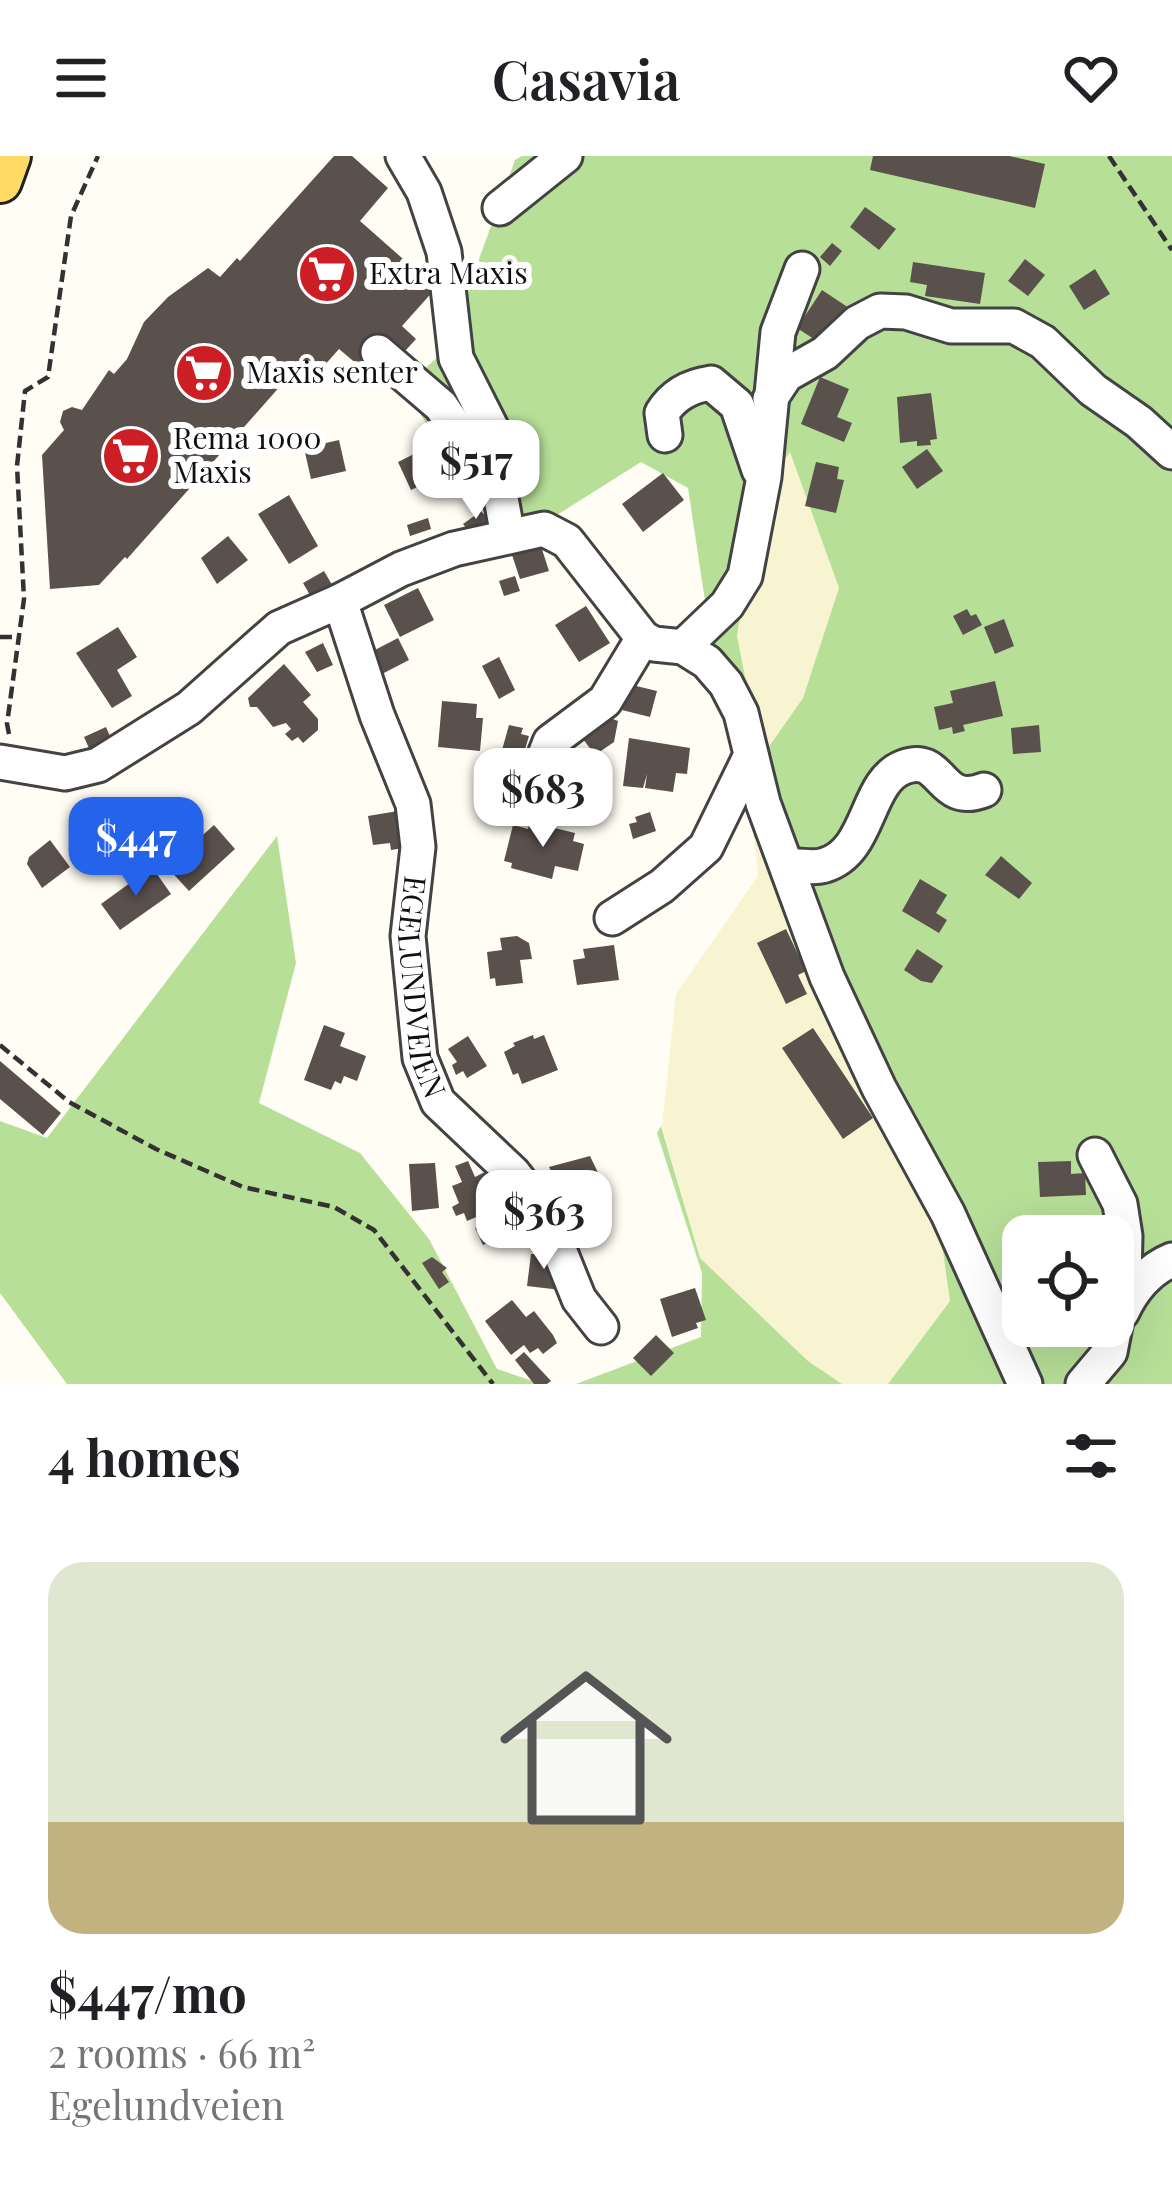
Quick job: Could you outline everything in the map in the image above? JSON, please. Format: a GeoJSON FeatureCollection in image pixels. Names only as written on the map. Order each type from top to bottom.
{"type":"FeatureCollection","features":[{"type":"Feature","properties":{"kind":"main road"},"geometry":{"type":"LineString","coordinates":[[0,181],[9,156]]}},
{"type":"Feature","properties":{"kind":"street"},"geometry":{"type":"LineString","coordinates":[[403,156],[424,192],[444,252],[456,358],[499,439],[508,536]]}},
{"type":"Feature","properties":{"kind":"street"},"geometry":{"type":"LineString","coordinates":[[500,208],[565,156]]}},
{"type":"Feature","properties":{"kind":"street"},"geometry":{"type":"LineString","coordinates":[[683,647],[727,605],[745,576],[764,477],[778,332],[802,269]]}},
{"type":"Feature","properties":{"kind":"street"},"geometry":{"type":"LineString","coordinates":[[770,399],[785,375],[825,353],[857,323],[880,311],[906,312],[950,326],[1014,326],[1043,342],[1093,390],[1172,452]]}},
{"type":"Feature","properties":{"kind":"street"},"geometry":{"type":"LineString","coordinates":[[378,352],[441,406],[479,462],[500,475]]}},
{"type":"Feature","properties":{"kind":"street"},"geometry":{"type":"LineString","coordinates":[[665,434],[662,413],[668,403],[692,386],[711,383],[737,405],[764,477]]}},
{"type":"Feature","properties":{"kind":"street"},"geometry":{"type":"LineString","coordinates":[[8,762],[65,772],[98,765],[189,708],[279,628],[454,549],[544,530],[557,533],[644,638],[683,647],[707,662],[727,684],[741,713],[763,803],[827,977],[879,1088],[948,1214],[1025,1384]]}},
{"type":"Feature","properties":{"kind":"street","name":"EGELUNDVEIEN"},"geometry":{"type":"LineString","coordinates":[[340,601],[377,716],[413,804],[418,847],[408,936],[420,1058],[438,1102],[527,1191],[552,1232],[579,1299],[601,1327]]}},
{"type":"Feature","properties":{"kind":"street"},"geometry":{"type":"LineString","coordinates":[[527,801],[550,742],[605,701],[644,638]]}},
{"type":"Feature","properties":{"kind":"street"},"geometry":{"type":"LineString","coordinates":[[612,918],[662,886],[706,847],[752,755]]}},
{"type":"Feature","properties":{"kind":"street"},"geometry":{"type":"LineString","coordinates":[[789,866],[820,868],[841,859],[860,834],[886,781],[902,767],[922,764],[931,768],[954,794],[967,797],[984,790]]}},
{"type":"Feature","properties":{"kind":"street"},"geometry":{"type":"LineString","coordinates":[[1096,1155],[1122,1215]]}},
{"type":"Feature","properties":{"kind":"street"},"geometry":{"type":"LineString","coordinates":[[1134,1289],[1172,1260]]}},
{"type":"Feature","properties":{"kind":"street"},"geometry":{"type":"LineString","coordinates":[[1083,1384],[1111,1347]]}},
{"type":"Feature","properties":{"kind":"path"},"geometry":{"type":"LineString","coordinates":[[8,762],[7,724],[24,598],[17,466],[25,391],[48,377],[71,215],[98,156]]}},
{"type":"Feature","properties":{"kind":"path"},"geometry":{"type":"LineString","coordinates":[[1109,156],[1172,250]]}},
{"type":"Feature","properties":{"kind":"path"},"geometry":{"type":"LineString","coordinates":[[0,637],[21,637]]}},
{"type":"Feature","properties":{"kind":"path"},"geometry":{"type":"LineString","coordinates":[[0,1045],[69,1102],[156,1149],[243,1186],[334,1207],[374,1230],[493,1384]]}},
{"type":"Feature","properties":{"kind":"shaded area"},"geometry":{"type":"Polygon","coordinates":[[[790,451],[839,588],[803,698],[760,759],[737,636],[760,490],[790,451]]]}},
{"type":"Feature","properties":{"kind":"shaded area"},"geometry":{"type":"Polygon","coordinates":[[[766,824],[826,924],[859,1071],[938,1217],[950,1301],[888,1384],[842,1384],[808,1361],[700,1258],[662,1126],[676,994],[758,876],[754,838],[766,824]]]}},
{"type":"Feature","properties":{"kind":"green space"},"geometry":{"type":"Polygon","coordinates":[[[522,156],[1172,156],[1172,1384],[888,1384],[950,1301],[938,1217],[859,1071],[826,924],[767,825],[754,838],[747,777],[710,634],[688,488],[641,462],[557,515],[499,533],[438,445],[405,386],[446,350],[515,160],[522,156]],[[790,452],[760,491],[737,636],[761,758],[803,698],[839,588],[790,452]]]}},
{"type":"Feature","properties":{"kind":"green space"},"geometry":{"type":"Polygon","coordinates":[[[277,836],[296,963],[259,1103],[360,1153],[429,1239],[497,1369],[542,1384],[67,1384],[0,1293],[0,1121],[47,1138],[277,836]]]}},
{"type":"Feature","properties":{"kind":"green space"},"geometry":{"type":"Polygon","coordinates":[[[661,1126],[700,1258],[808,1361],[842,1384],[576,1384],[701,1337],[702,1273],[657,1133],[661,1126]]]}},
{"type":"Feature","properties":{"kind":"building","name":"Maxis senter"},"geometry":{"type":"Polygon","coordinates":[[[334,156],[352,156],[388,188],[360,221],[436,288],[402,326],[416,339],[396,361],[402,384],[384,387],[339,349],[323,367],[327,371],[317,383],[298,366],[99,585],[50,589],[42,455],[64,430],[63,411],[82,410],[109,370],[114,374],[127,359],[144,322],[168,297],[208,268],[220,277],[237,258],[240,261],[334,156]]]}},
{"type":"Feature","properties":{"kind":"building"},"geometry":{"type":"Polygon","coordinates":[[[873,156],[1009,156],[1045,164],[1035,208],[870,170],[873,156]]]}},
{"type":"Feature","properties":{"kind":"building"},"geometry":{"type":"Polygon","coordinates":[[[865,207],[896,229],[879,250],[850,227],[865,207]]]}},
{"type":"Feature","properties":{"kind":"building"},"geometry":{"type":"Polygon","coordinates":[[[832,243],[842,251],[830,266],[820,257],[832,243]]]}},
{"type":"Feature","properties":{"kind":"building"},"geometry":{"type":"Polygon","coordinates":[[[1025,259],[1045,275],[1028,296],[1008,281],[1025,259]]]}},
{"type":"Feature","properties":{"kind":"building"},"geometry":{"type":"Polygon","coordinates":[[[913,262],[985,273],[980,304],[925,296],[927,285],[910,282],[913,262]]]}},
{"type":"Feature","properties":{"kind":"building"},"geometry":{"type":"Polygon","coordinates":[[[1095,269],[1110,294],[1084,310],[1069,286],[1095,269]]]}},
{"type":"Feature","properties":{"kind":"building"},"geometry":{"type":"Polygon","coordinates":[[[822,290],[849,308],[828,340],[820,343],[797,328],[822,290]]]}},
{"type":"Feature","properties":{"kind":"building"},"geometry":{"type":"Polygon","coordinates":[[[820,377],[849,389],[837,417],[852,423],[844,442],[801,424],[820,377]]]}},
{"type":"Feature","properties":{"kind":"building"},"geometry":{"type":"Polygon","coordinates":[[[931,393],[937,439],[930,440],[931,445],[900,443],[897,397],[931,393]]]}},
{"type":"Feature","properties":{"kind":"building"},"geometry":{"type":"Polygon","coordinates":[[[339,440],[346,471],[311,479],[304,448],[339,440]]]}},
{"type":"Feature","properties":{"kind":"building"},"geometry":{"type":"Polygon","coordinates":[[[428,441],[446,479],[411,490],[398,462],[428,441]]]}},
{"type":"Feature","properties":{"kind":"building"},"geometry":{"type":"Polygon","coordinates":[[[927,449],[943,471],[917,489],[902,467],[927,449]]]}},
{"type":"Feature","properties":{"kind":"building"},"geometry":{"type":"Polygon","coordinates":[[[816,462],[839,467],[837,479],[844,480],[836,513],[805,506],[816,462]]]}},
{"type":"Feature","properties":{"kind":"building"},"geometry":{"type":"Polygon","coordinates":[[[663,473],[684,500],[643,532],[622,504],[663,473]]]}},
{"type":"Feature","properties":{"kind":"building"},"geometry":{"type":"Polygon","coordinates":[[[289,495],[318,546],[289,564],[258,514],[289,495]]]}},
{"type":"Feature","properties":{"kind":"building"},"geometry":{"type":"Polygon","coordinates":[[[481,511],[489,520],[471,534],[463,524],[481,511]]]}},
{"type":"Feature","properties":{"kind":"building"},"geometry":{"type":"Polygon","coordinates":[[[428,518],[431,529],[410,536],[407,525],[428,518]]]}},
{"type":"Feature","properties":{"kind":"building"},"geometry":{"type":"Polygon","coordinates":[[[228,536],[248,560],[217,584],[201,558],[228,536]]]}},
{"type":"Feature","properties":{"kind":"building"},"geometry":{"type":"Polygon","coordinates":[[[540,543],[549,571],[520,579],[511,552],[540,543]]]}},
{"type":"Feature","properties":{"kind":"building"},"geometry":{"type":"Polygon","coordinates":[[[324,571],[335,590],[314,602],[303,583],[324,571]]]}},
{"type":"Feature","properties":{"kind":"building"},"geometry":{"type":"Polygon","coordinates":[[[515,576],[520,591],[504,596],[499,581],[515,576]]]}},
{"type":"Feature","properties":{"kind":"building"},"geometry":{"type":"Polygon","coordinates":[[[418,588],[434,620],[400,637],[384,605],[418,588]]]}},
{"type":"Feature","properties":{"kind":"building"},"geometry":{"type":"Polygon","coordinates":[[[586,606],[610,643],[579,662],[555,625],[586,606]]]}},
{"type":"Feature","properties":{"kind":"building"},"geometry":{"type":"Polygon","coordinates":[[[967,609],[982,625],[963,635],[953,616],[967,609]]]}},
{"type":"Feature","properties":{"kind":"building"},"geometry":{"type":"Polygon","coordinates":[[[1004,619],[1014,646],[995,654],[984,627],[1004,619]]]}},
{"type":"Feature","properties":{"kind":"building"},"geometry":{"type":"Polygon","coordinates":[[[118,627],[137,657],[117,670],[132,696],[112,708],[76,653],[118,627]]]}},
{"type":"Feature","properties":{"kind":"building"},"geometry":{"type":"Polygon","coordinates":[[[398,638],[409,660],[382,674],[371,652],[398,638]]]}},
{"type":"Feature","properties":{"kind":"building"},"geometry":{"type":"Polygon","coordinates":[[[323,643],[333,665],[317,672],[305,652],[323,643]]]}},
{"type":"Feature","properties":{"kind":"building"},"geometry":{"type":"Polygon","coordinates":[[[499,657],[515,690],[499,699],[482,666],[499,657]]]}},
{"type":"Feature","properties":{"kind":"building"},"geometry":{"type":"Polygon","coordinates":[[[284,664],[311,695],[303,702],[318,719],[318,730],[303,743],[285,734],[291,729],[286,723],[273,727],[257,707],[250,707],[248,698],[284,664]]]}},
{"type":"Feature","properties":{"kind":"building"},"geometry":{"type":"Polygon","coordinates":[[[995,681],[1003,716],[963,725],[965,731],[953,734],[952,727],[939,730],[934,707],[953,703],[950,691],[995,681]]]}},
{"type":"Feature","properties":{"kind":"building"},"geometry":{"type":"Polygon","coordinates":[[[628,684],[657,691],[650,717],[622,710],[628,684]]]}},
{"type":"Feature","properties":{"kind":"building"},"geometry":{"type":"Polygon","coordinates":[[[442,701],[477,704],[476,718],[483,718],[480,751],[438,747],[442,701]]]}},
{"type":"Feature","properties":{"kind":"building"},"geometry":{"type":"Polygon","coordinates":[[[603,715],[618,721],[614,742],[595,755],[580,735],[603,715]]]}},
{"type":"Feature","properties":{"kind":"building"},"geometry":{"type":"Polygon","coordinates":[[[509,725],[523,728],[521,734],[529,736],[523,756],[502,750],[509,725]]]}},
{"type":"Feature","properties":{"kind":"building"},"geometry":{"type":"Polygon","coordinates":[[[1039,725],[1041,752],[1013,754],[1011,728],[1039,725]]]}},
{"type":"Feature","properties":{"kind":"building"},"geometry":{"type":"Polygon","coordinates":[[[106,727],[113,743],[92,755],[84,737],[106,727]]]}},
{"type":"Feature","properties":{"kind":"building"},"geometry":{"type":"Polygon","coordinates":[[[629,738],[690,748],[687,774],[676,773],[673,792],[645,788],[647,774],[643,788],[623,786],[629,738]]]}},
{"type":"Feature","properties":{"kind":"building"},"geometry":{"type":"Polygon","coordinates":[[[130,802],[144,817],[151,811],[156,820],[105,868],[83,844],[130,802]]]}},
{"type":"Feature","properties":{"kind":"building"},"geometry":{"type":"Polygon","coordinates":[[[404,810],[410,847],[391,850],[390,843],[373,845],[368,816],[404,810]]]}},
{"type":"Feature","properties":{"kind":"building"},"geometry":{"type":"Polygon","coordinates":[[[650,812],[656,831],[633,839],[629,824],[650,812]]]}},
{"type":"Feature","properties":{"kind":"building"},"geometry":{"type":"Polygon","coordinates":[[[530,822],[575,833],[573,841],[584,844],[578,871],[555,866],[552,879],[511,868],[512,863],[504,861],[513,825],[528,829],[530,822]]]}},
{"type":"Feature","properties":{"kind":"building"},"geometry":{"type":"Polygon","coordinates":[[[214,825],[235,849],[189,891],[167,867],[214,825]]]}},
{"type":"Feature","properties":{"kind":"building"},"geometry":{"type":"Polygon","coordinates":[[[50,840],[70,867],[42,888],[27,864],[50,840]]]}},
{"type":"Feature","properties":{"kind":"building"},"geometry":{"type":"Polygon","coordinates":[[[1001,856],[1032,883],[1019,899],[985,875],[1001,856]]]}},
{"type":"Feature","properties":{"kind":"building"},"geometry":{"type":"Polygon","coordinates":[[[152,867],[171,894],[120,930],[101,904],[152,867]]]}},
{"type":"Feature","properties":{"kind":"building"},"geometry":{"type":"Polygon","coordinates":[[[920,879],[947,895],[936,913],[947,920],[939,933],[902,911],[920,879]]]}},
{"type":"Feature","properties":{"kind":"building"},"geometry":{"type":"Polygon","coordinates":[[[786,929],[806,971],[798,975],[807,994],[786,1004],[757,943],[786,929]]]}},
{"type":"Feature","properties":{"kind":"building"},"geometry":{"type":"Polygon","coordinates":[[[517,936],[529,943],[532,959],[520,960],[523,983],[496,986],[495,978],[490,979],[487,952],[502,950],[500,938],[517,936]]]}},
{"type":"Feature","properties":{"kind":"building"},"geometry":{"type":"Polygon","coordinates":[[[614,945],[619,980],[577,985],[573,960],[585,958],[583,949],[614,945]]]}},
{"type":"Feature","properties":{"kind":"building"},"geometry":{"type":"Polygon","coordinates":[[[917,949],[943,966],[932,983],[904,970],[917,949]]]}},
{"type":"Feature","properties":{"kind":"building"},"geometry":{"type":"Polygon","coordinates":[[[324,1025],[345,1033],[340,1046],[366,1056],[357,1081],[344,1076],[331,1090],[304,1080],[324,1025]]]}},
{"type":"Feature","properties":{"kind":"building"},"geometry":{"type":"Polygon","coordinates":[[[813,1028],[873,1118],[843,1139],[782,1048],[813,1028]]]}},
{"type":"Feature","properties":{"kind":"building"},"geometry":{"type":"Polygon","coordinates":[[[533,1035],[534,1039],[544,1035],[558,1070],[522,1084],[504,1052],[533,1035]]]}},
{"type":"Feature","properties":{"kind":"building"},"geometry":{"type":"Polygon","coordinates":[[[468,1036],[487,1066],[467,1078],[463,1071],[456,1075],[452,1065],[457,1062],[448,1049],[468,1036]]]}},
{"type":"Feature","properties":{"kind":"building"},"geometry":{"type":"Polygon","coordinates":[[[0,1061],[61,1113],[43,1135],[0,1099],[0,1061]]]}},
{"type":"Feature","properties":{"kind":"building"},"geometry":{"type":"Polygon","coordinates":[[[590,1156],[602,1181],[559,1202],[549,1167],[590,1156]]]}},
{"type":"Feature","properties":{"kind":"building"},"geometry":{"type":"Polygon","coordinates":[[[468,1161],[475,1177],[485,1172],[506,1235],[483,1245],[475,1228],[488,1223],[488,1212],[467,1221],[464,1213],[456,1216],[452,1207],[459,1203],[452,1186],[462,1182],[455,1166],[468,1161]]]}},
{"type":"Feature","properties":{"kind":"building"},"geometry":{"type":"Polygon","coordinates":[[[1071,1161],[1071,1174],[1085,1173],[1086,1195],[1040,1197],[1038,1162],[1071,1161]]]}},
{"type":"Feature","properties":{"kind":"building"},"geometry":{"type":"Polygon","coordinates":[[[435,1163],[439,1208],[412,1211],[409,1164],[435,1163]]]}},
{"type":"Feature","properties":{"kind":"building"},"geometry":{"type":"Polygon","coordinates":[[[531,1254],[556,1255],[561,1290],[527,1286],[531,1254]]]}},
{"type":"Feature","properties":{"kind":"building"},"geometry":{"type":"Polygon","coordinates":[[[432,1257],[447,1268],[442,1272],[449,1282],[439,1289],[422,1263],[432,1257]]]}},
{"type":"Feature","properties":{"kind":"building"},"geometry":{"type":"Polygon","coordinates":[[[695,1288],[706,1320],[672,1337],[660,1299],[695,1288]]]}},
{"type":"Feature","properties":{"kind":"building"},"geometry":{"type":"Polygon","coordinates":[[[512,1300],[526,1317],[534,1311],[553,1335],[557,1343],[543,1354],[538,1348],[530,1353],[524,1345],[511,1355],[485,1321],[512,1300]]]}},
{"type":"Feature","properties":{"kind":"building"},"geometry":{"type":"Polygon","coordinates":[[[656,1335],[674,1353],[651,1376],[633,1358],[656,1335]]]}},
{"type":"Feature","properties":{"kind":"building"},"geometry":{"type":"Polygon","coordinates":[[[524,1352],[551,1381],[534,1384],[515,1360],[524,1352]]]}},
{"type":"Feature","properties":{"kind":"place","name":"Extra Maxis"},"geometry":{"type":"Point","coordinates":[327,274]}},
{"type":"Feature","properties":{"kind":"place","name":"Maxis senter"},"geometry":{"type":"Point","coordinates":[204,373]}},
{"type":"Feature","properties":{"kind":"place","name":"Rema 1000 Maxis"},"geometry":{"type":"Point","coordinates":[131,456]}}]}
